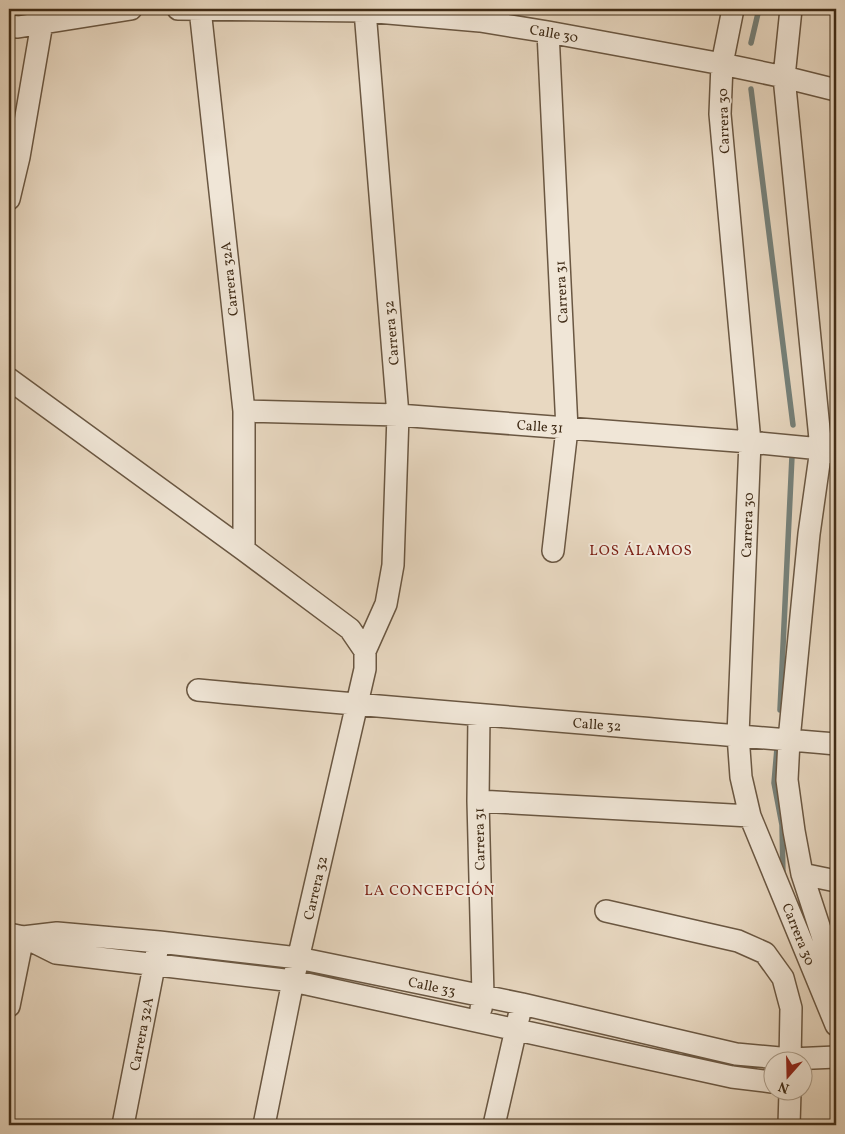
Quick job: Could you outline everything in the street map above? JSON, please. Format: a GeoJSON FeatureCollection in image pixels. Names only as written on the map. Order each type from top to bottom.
{"type":"FeatureCollection","features":[{"type":"Feature","properties":{"kind":"street"},"geometry":{"type":"LineString","coordinates":[[9,26],[18,27],[132,9]]}},
{"type":"Feature","properties":{"kind":"street","name":"Calle 30"},"geometry":{"type":"LineString","coordinates":[[178,9],[365,11],[480,15],[548,32],[722,64],[836,90]]}},
{"type":"Feature","properties":{"kind":"street","name":"Carrera 32A"},"geometry":{"type":"LineString","coordinates":[[200,9],[244,411],[244,550]]}},
{"type":"Feature","properties":{"kind":"street","name":"Carrera 30"},"geometry":{"type":"LineString","coordinates":[[732,9],[722,64],[720,114],[750,442],[738,735],[741,777],[750,816],[836,1025]]}},
{"type":"Feature","properties":{"kind":"street","name":"Carrera 30"},"geometry":{"type":"LineString","coordinates":[[791,9],[784,77],[828,451],[809,534],[789,740],[787,780],[802,874],[836,978]]}},
{"type":"Feature","properties":{"kind":"street","name":"Carrera 32"},"geometry":{"type":"LineString","coordinates":[[268,1124],[293,980],[358,705],[365,669],[365,650],[386,604],[393,565],[398,415],[365,11]]}},
{"type":"Feature","properties":{"kind":"street"},"geometry":{"type":"LineString","coordinates":[[9,199],[14,155],[42,23]]}},
{"type":"Feature","properties":{"kind":"street","name":"Carrera 31"},"geometry":{"type":"LineString","coordinates":[[548,32],[568,429],[553,551]]}},
{"type":"Feature","properties":{"kind":"street"},"geometry":{"type":"LineString","coordinates":[[9,379],[350,629],[365,650]]}},
{"type":"Feature","properties":{"kind":"street","name":"Calle 31"},"geometry":{"type":"LineString","coordinates":[[244,411],[398,415],[750,442],[828,451]]}},
{"type":"Feature","properties":{"kind":"street","name":"Calle 32"},"geometry":{"type":"LineString","coordinates":[[198,690],[479,716],[836,744]]}},
{"type":"Feature","properties":{"kind":"street","name":"Carrera 31"},"geometry":{"type":"LineString","coordinates":[[479,716],[478,801],[483,996],[480,1022]]}},
{"type":"Feature","properties":{"kind":"street"},"geometry":{"type":"LineString","coordinates":[[478,801],[750,816]]}},
{"type":"Feature","properties":{"kind":"street"},"geometry":{"type":"LineString","coordinates":[[802,874],[836,881]]}},
{"type":"Feature","properties":{"kind":"street"},"geometry":{"type":"LineString","coordinates":[[606,911],[738,941],[765,953],[783,978],[791,1008],[791,1052]]}},
{"type":"Feature","properties":{"kind":"street","name":"Calle 33"},"geometry":{"type":"LineString","coordinates":[[16,936],[58,933],[159,942],[298,958],[522,1004],[736,1054],[762,1057]]}},
{"type":"Feature","properties":{"kind":"street"},"geometry":{"type":"LineString","coordinates":[[9,1006],[16,936]]}},
{"type":"Feature","properties":{"kind":"street","name":"Calle 33"},"geometry":{"type":"LineString","coordinates":[[16,936],[56,953],[293,980],[732,1077],[762,1081]]}},
{"type":"Feature","properties":{"kind":"street","name":"Carrera 32A"},"geometry":{"type":"LineString","coordinates":[[123,1125],[159,942]]}},
{"type":"Feature","properties":{"kind":"street"},"geometry":{"type":"LineString","coordinates":[[494,1125],[522,1004]]}},
{"type":"Feature","properties":{"kind":"street","name":"Calle 33"},"geometry":{"type":"LineString","coordinates":[[812,1058],[836,1056]]}},
{"type":"Feature","properties":{"kind":"street"},"geometry":{"type":"LineString","coordinates":[[789,1125],[790,1102]]}},
{"type":"Feature","properties":{"kind":"waterway"},"geometry":{"type":"LineString","coordinates":[[751,43],[759,9]]}},
{"type":"Feature","properties":{"kind":"waterway"},"geometry":{"type":"LineString","coordinates":[[751,89],[793,425]]}},
{"type":"Feature","properties":{"kind":"waterway"},"geometry":{"type":"LineString","coordinates":[[780,710],[792,456]]}},
{"type":"Feature","properties":{"kind":"waterway"},"geometry":{"type":"LineString","coordinates":[[777,748],[774,783],[782,825],[783,875]]}},
{"type":"Feature","properties":{"kind":"district","name":"LOS ÁLAMOS"},"geometry":{"type":"Point","coordinates":[641,550]}},
{"type":"Feature","properties":{"kind":"district","name":"LA CONCEPCIÓN"},"geometry":{"type":"Point","coordinates":[430,890]}}]}
